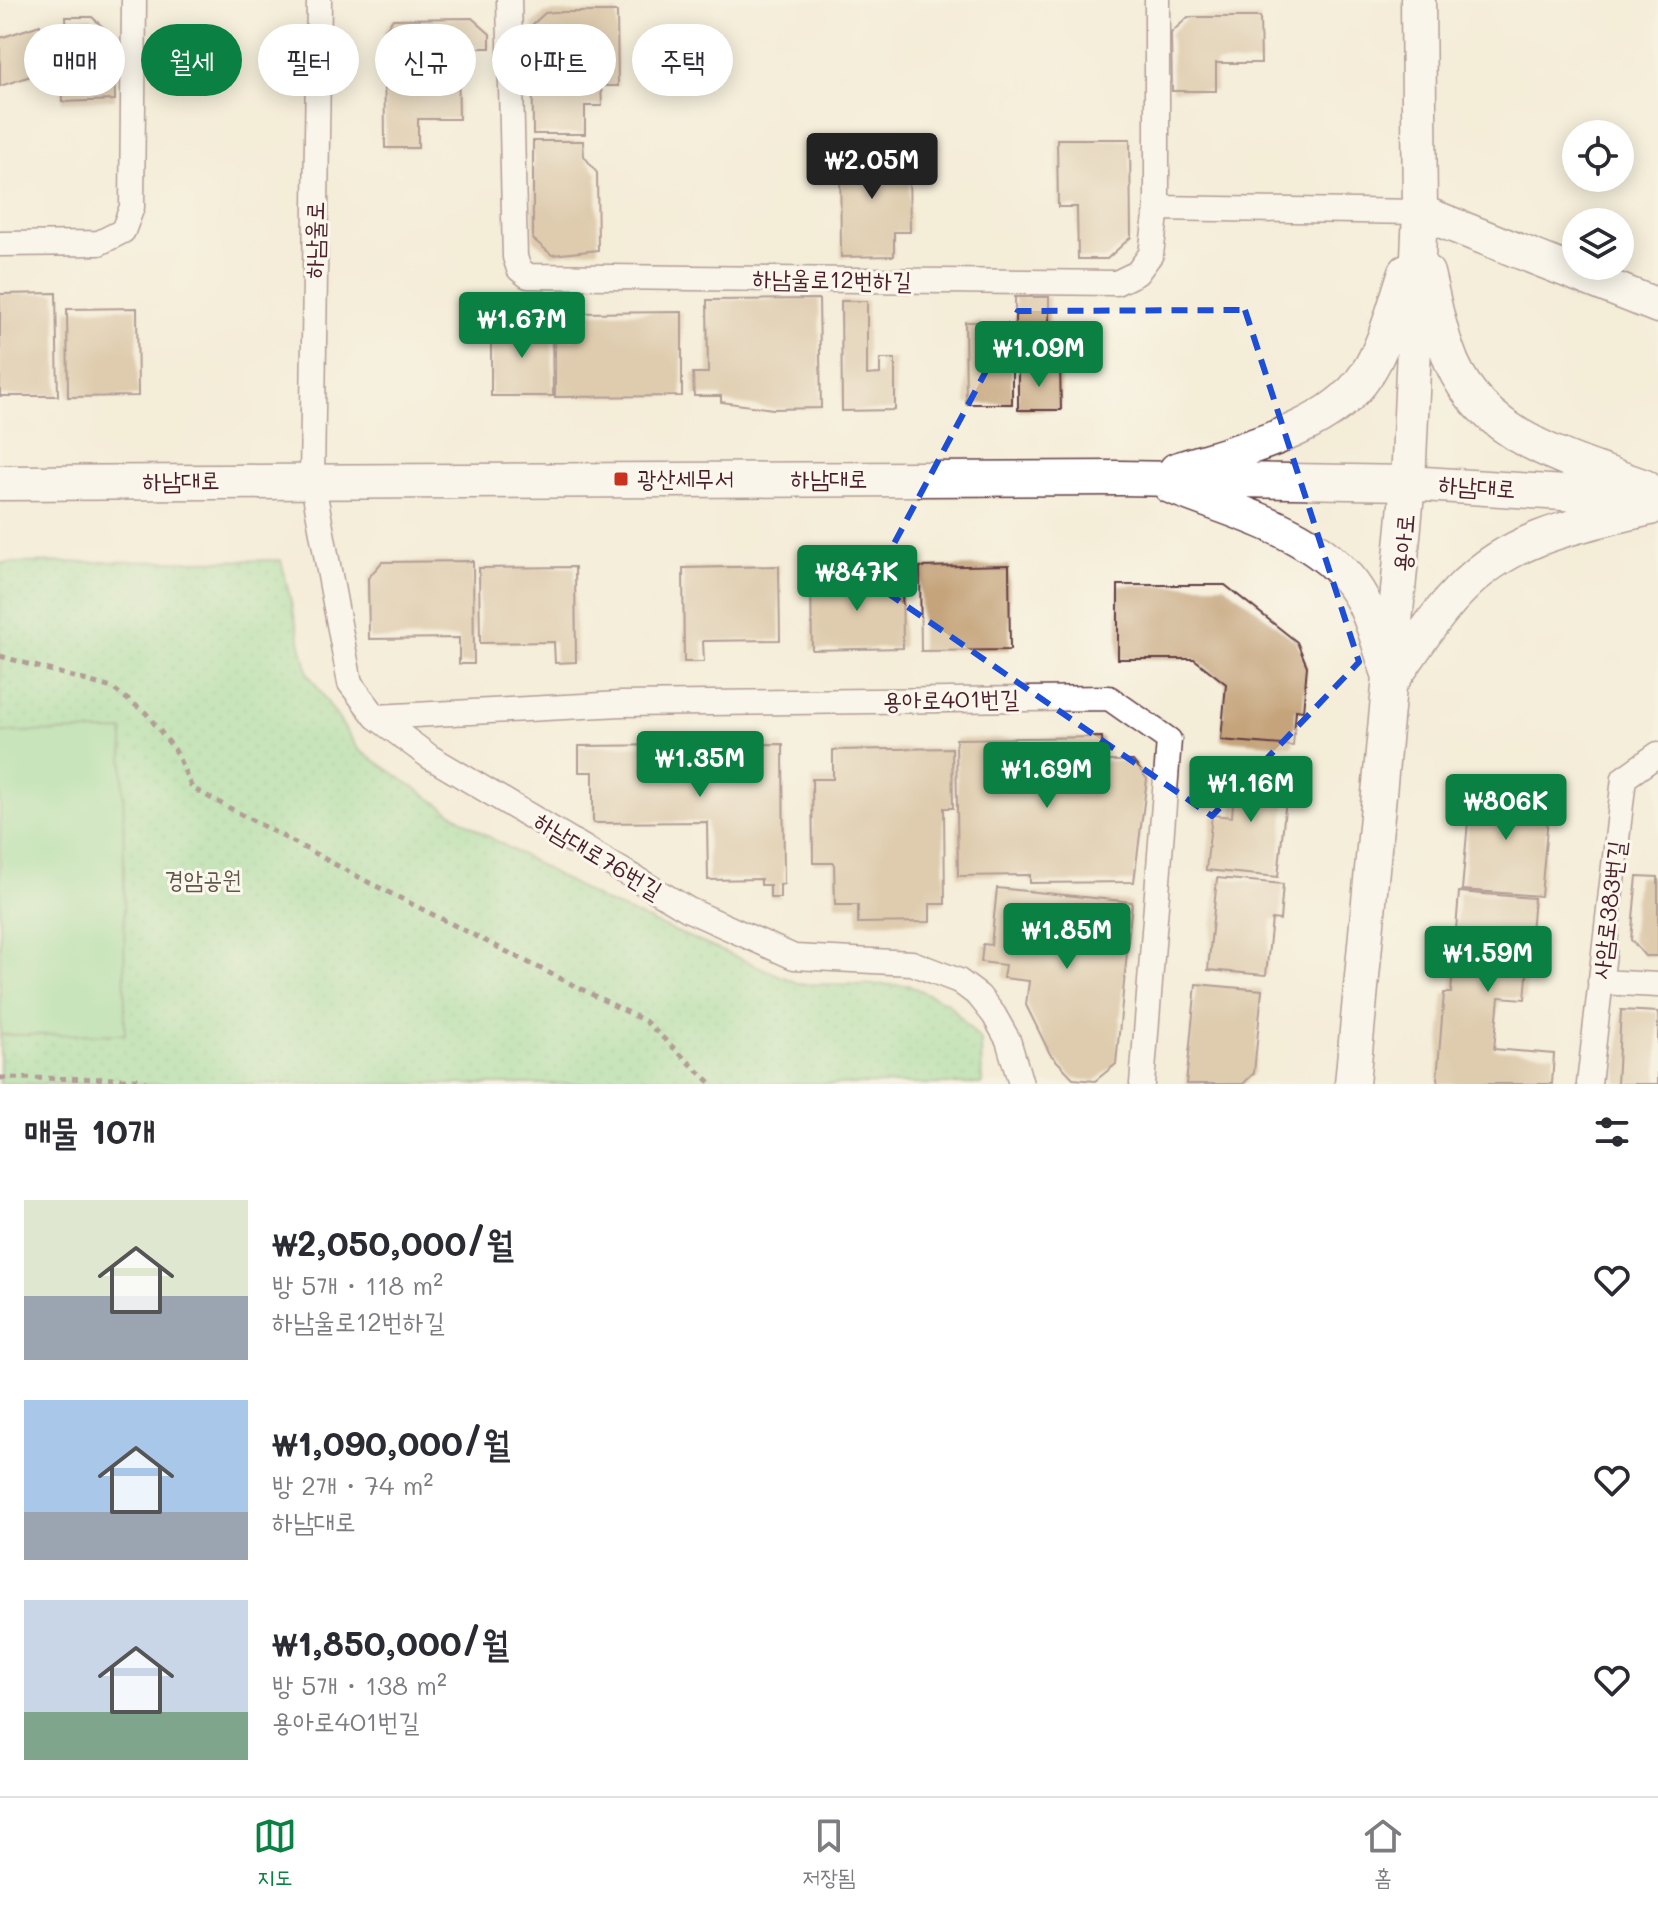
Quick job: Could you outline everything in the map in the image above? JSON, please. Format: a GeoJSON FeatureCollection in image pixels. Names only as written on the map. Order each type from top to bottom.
{"type":"FeatureCollection","features":[{"type":"Feature","properties":{"kind":"main road","name":"용아로"},"geometry":{"type":"LineString","coordinates":[[1352,1084],[1408,483],[1419,225],[1418,0]]}},
{"type":"Feature","properties":{"kind":"main road"},"geometry":{"type":"LineString","coordinates":[[1419,225],[1658,306]]}},
{"type":"Feature","properties":{"kind":"main road"},"geometry":{"type":"LineString","coordinates":[[1152,478],[1288,434],[1347,396],[1365,378],[1378,352],[1419,225]]}},
{"type":"Feature","properties":{"kind":"main road"},"geometry":{"type":"LineString","coordinates":[[1419,225],[1447,352],[1462,382],[1483,410],[1533,445],[1658,492]]}},
{"type":"Feature","properties":{"kind":"main road","name":"하남대로"},"geometry":{"type":"LineString","coordinates":[[0,483],[312,479],[1152,478],[1408,483],[1658,499]]}},
{"type":"Feature","properties":{"kind":"main road"},"geometry":{"type":"LineString","coordinates":[[1152,478],[1294,537],[1331,561],[1363,601],[1392,680]]}},
{"type":"Feature","properties":{"kind":"main road"},"geometry":{"type":"LineString","coordinates":[[1392,680],[1451,600],[1505,553],[1549,533],[1658,505]]}},
{"type":"Feature","properties":{"kind":"street"},"geometry":{"type":"LineString","coordinates":[[0,244],[99,243],[123,231],[132,207],[134,0]]}},
{"type":"Feature","properties":{"kind":"street","name":"하남울로"},"geometry":{"type":"LineString","coordinates":[[312,479],[319,0]]}},
{"type":"Feature","properties":{"kind":"street","name":"하남울로12번하길"},"geometry":{"type":"LineString","coordinates":[[509,0],[515,257],[519,269],[528,276],[1116,283],[1137,273],[1151,254],[1157,208],[1157,0]]}},
{"type":"Feature","properties":{"kind":"street"},"geometry":{"type":"LineString","coordinates":[[1157,208],[1419,225]]}},
{"type":"Feature","properties":{"kind":"street","name":"하남대로76번길"},"geometry":{"type":"LineString","coordinates":[[312,479],[350,683],[376,717],[430,757],[689,910],[781,952],[794,957],[912,963],[959,981],[979,996],[994,1015],[1008,1040],[1021,1084]]}},
{"type":"Feature","properties":{"kind":"street","name":"용아로401번길"},"geometry":{"type":"LineString","coordinates":[[376,717],[621,704],[1109,698],[1169,740],[1142,1084]]}},
{"type":"Feature","properties":{"kind":"street","name":"사암로383번길"},"geometry":{"type":"LineString","coordinates":[[1589,1084],[1624,778],[1658,754]]}},
{"type":"Feature","properties":{"kind":"street"},"geometry":{"type":"LineString","coordinates":[[1600,982],[1658,985]]}},
{"type":"Feature","properties":{"kind":"path"},"geometry":{"type":"LineString","coordinates":[[0,656],[112,688],[146,713],[175,750],[192,788],[368,882],[645,1021],[712,1084]]}},
{"type":"Feature","properties":{"kind":"path"},"geometry":{"type":"LineString","coordinates":[[0,1078],[142,1079],[147,1084]]}},
{"type":"Feature","properties":{"kind":"highlighted area"},"geometry":{"type":"Polygon","coordinates":[[[1245,310],[1359,662],[1212,816],[873,583],[1018,311],[1245,310]]]}},
{"type":"Feature","properties":{"kind":"green space","name":"경암공원"},"geometry":{"type":"Polygon","coordinates":[[[281,560],[308,673],[359,750],[479,831],[603,901],[800,984],[908,985],[948,1003],[981,1041],[982,1084],[0,1084],[0,563],[281,560]]]}},
{"type":"Feature","properties":{"kind":"green space"},"geometry":{"type":"Polygon","coordinates":[[[123,731],[125,1034],[0,1035],[0,732],[123,731]]]}},
{"type":"Feature","properties":{"kind":"building"},"geometry":{"type":"Polygon","coordinates":[[[617,12],[618,86],[616,24],[533,24],[545,13],[617,12]]]}},
{"type":"Feature","properties":{"kind":"building"},"geometry":{"type":"Polygon","coordinates":[[[66,17],[92,17],[100,24],[66,24],[66,17]]]}},
{"type":"Feature","properties":{"kind":"building"},"geometry":{"type":"Polygon","coordinates":[[[1188,17],[1260,17],[1261,63],[1216,63],[1216,91],[1172,91],[1171,33],[1188,17]]]}},
{"type":"Feature","properties":{"kind":"building"},"geometry":{"type":"Polygon","coordinates":[[[472,18],[490,34],[490,48],[476,48],[476,24],[389,24],[393,19],[472,18]]]}},
{"type":"Feature","properties":{"kind":"building"},"geometry":{"type":"Polygon","coordinates":[[[24,30],[24,78],[0,86],[0,38],[24,30]]]}},
{"type":"Feature","properties":{"kind":"building"},"geometry":{"type":"Polygon","coordinates":[[[62,96],[115,96],[115,100],[62,102],[62,96]]]}},
{"type":"Feature","properties":{"kind":"building"},"geometry":{"type":"Polygon","coordinates":[[[385,96],[459,96],[459,119],[418,119],[418,148],[385,148],[385,96]]]}},
{"type":"Feature","properties":{"kind":"building"},"geometry":{"type":"Polygon","coordinates":[[[533,96],[602,96],[602,106],[585,106],[585,134],[533,134],[533,96]]]}},
{"type":"Feature","properties":{"kind":"building"},"geometry":{"type":"Polygon","coordinates":[[[1057,139],[1130,139],[1131,237],[1107,259],[1078,259],[1077,207],[1058,207],[1057,139]]]}},
{"type":"Feature","properties":{"kind":"building"},"geometry":{"type":"Polygon","coordinates":[[[533,141],[583,141],[584,156],[597,173],[598,250],[552,255],[533,239],[533,141]]]}},
{"type":"Feature","properties":{"kind":"building"},"geometry":{"type":"Polygon","coordinates":[[[840,146],[893,146],[893,165],[909,164],[910,232],[894,232],[894,256],[841,257],[840,146]]]}},
{"type":"Feature","properties":{"kind":"building"},"geometry":{"type":"Polygon","coordinates":[[[56,293],[58,396],[0,396],[0,294],[56,293]]]}},
{"type":"Feature","properties":{"kind":"building"},"geometry":{"type":"Polygon","coordinates":[[[1015,297],[1049,297],[1049,352],[1015,352],[1015,297]]]}},
{"type":"Feature","properties":{"kind":"building"},"geometry":{"type":"Polygon","coordinates":[[[819,299],[821,408],[773,409],[721,402],[721,396],[694,396],[693,373],[708,373],[707,300],[819,299]]]}},
{"type":"Feature","properties":{"kind":"building"},"geometry":{"type":"Polygon","coordinates":[[[841,301],[867,301],[867,375],[880,374],[880,359],[895,359],[895,410],[842,411],[841,301]]]}},
{"type":"Feature","properties":{"kind":"building"},"geometry":{"type":"Polygon","coordinates":[[[137,308],[138,396],[68,397],[67,309],[137,308]]]}},
{"type":"Feature","properties":{"kind":"building"},"geometry":{"type":"Polygon","coordinates":[[[682,312],[682,396],[555,397],[555,339],[575,339],[575,313],[682,312]]]}},
{"type":"Feature","properties":{"kind":"building"},"geometry":{"type":"Polygon","coordinates":[[[965,322],[981,322],[981,346],[1012,346],[1012,404],[966,404],[965,322]]]}},
{"type":"Feature","properties":{"kind":"building"},"geometry":{"type":"Polygon","coordinates":[[[552,324],[553,396],[491,396],[491,325],[552,324]]]}},
{"type":"Feature","properties":{"kind":"building"},"geometry":{"type":"Polygon","coordinates":[[[1018,367],[1060,367],[1061,410],[1018,410],[1018,367]]]}},
{"type":"Feature","properties":{"kind":"building"},"geometry":{"type":"Polygon","coordinates":[[[473,561],[474,664],[459,664],[459,638],[369,639],[368,578],[382,562],[473,561]]]}},
{"type":"Feature","properties":{"kind":"building"},"geometry":{"type":"Polygon","coordinates":[[[1009,565],[1010,650],[921,651],[920,567],[1009,565]]]}},
{"type":"Feature","properties":{"kind":"building"},"geometry":{"type":"Polygon","coordinates":[[[779,566],[780,640],[703,641],[704,662],[684,662],[683,568],[779,566]]]}},
{"type":"Feature","properties":{"kind":"building"},"geometry":{"type":"Polygon","coordinates":[[[575,567],[576,662],[555,663],[554,642],[480,643],[479,568],[575,567]]]}},
{"type":"Feature","properties":{"kind":"building"},"geometry":{"type":"Polygon","coordinates":[[[902,577],[903,648],[812,650],[811,578],[902,577]]]}},
{"type":"Feature","properties":{"kind":"building"},"geometry":{"type":"Polygon","coordinates":[[[1118,585],[1225,585],[1297,642],[1307,666],[1303,711],[1296,710],[1293,746],[1221,740],[1226,684],[1194,659],[1118,659],[1118,585]]]}},
{"type":"Feature","properties":{"kind":"building"},"geometry":{"type":"Polygon","coordinates":[[[1102,737],[1103,761],[1133,761],[1147,779],[1134,882],[1030,883],[1030,875],[958,876],[956,739],[1102,737]]]}},
{"type":"Feature","properties":{"kind":"building"},"geometry":{"type":"Polygon","coordinates":[[[783,744],[784,884],[780,885],[780,898],[770,898],[770,885],[761,885],[761,879],[708,880],[707,822],[593,823],[593,772],[579,772],[579,746],[783,744]]]}},
{"type":"Feature","properties":{"kind":"building"},"geometry":{"type":"Polygon","coordinates":[[[952,748],[953,808],[944,808],[945,904],[930,904],[930,922],[858,923],[858,905],[835,905],[834,863],[813,863],[812,779],[833,779],[833,750],[952,748]]]}},
{"type":"Feature","properties":{"kind":"building"},"geometry":{"type":"Polygon","coordinates":[[[1236,764],[1289,769],[1278,877],[1206,870],[1212,815],[1232,817],[1236,764]]]}},
{"type":"Feature","properties":{"kind":"building"},"geometry":{"type":"Polygon","coordinates":[[[1471,787],[1550,794],[1541,896],[1462,890],[1471,787]]]}},
{"type":"Feature","properties":{"kind":"building"},"geometry":{"type":"Polygon","coordinates":[[[1637,876],[1658,877],[1658,956],[1645,956],[1631,940],[1637,876]]]}},
{"type":"Feature","properties":{"kind":"building"},"geometry":{"type":"Polygon","coordinates":[[[1217,878],[1283,884],[1280,920],[1272,919],[1266,975],[1208,970],[1217,878]]]}},
{"type":"Feature","properties":{"kind":"building"},"geometry":{"type":"Polygon","coordinates":[[[997,888],[1132,902],[1116,1064],[1095,1081],[1074,1079],[1050,1054],[1026,1005],[1029,981],[1003,978],[1005,965],[981,962],[983,944],[991,945],[997,888]]]}},
{"type":"Feature","properties":{"kind":"building"},"geometry":{"type":"Polygon","coordinates":[[[1459,892],[1534,898],[1525,999],[1499,997],[1494,1049],[1554,1054],[1552,1084],[1439,1084],[1437,1080],[1444,993],[1451,993],[1459,892]]]}},
{"type":"Feature","properties":{"kind":"building"},"geometry":{"type":"Polygon","coordinates":[[[1196,984],[1262,990],[1254,1073],[1243,1084],[1186,1084],[1196,984]]]}},
{"type":"Feature","properties":{"kind":"building"},"geometry":{"type":"Polygon","coordinates":[[[1621,1010],[1658,1012],[1658,1084],[1617,1084],[1621,1010]]]}},
{"type":"Feature","properties":{"kind":"place","name":"광산세무서"},"geometry":{"type":"Point","coordinates":[621,479]}}]}
